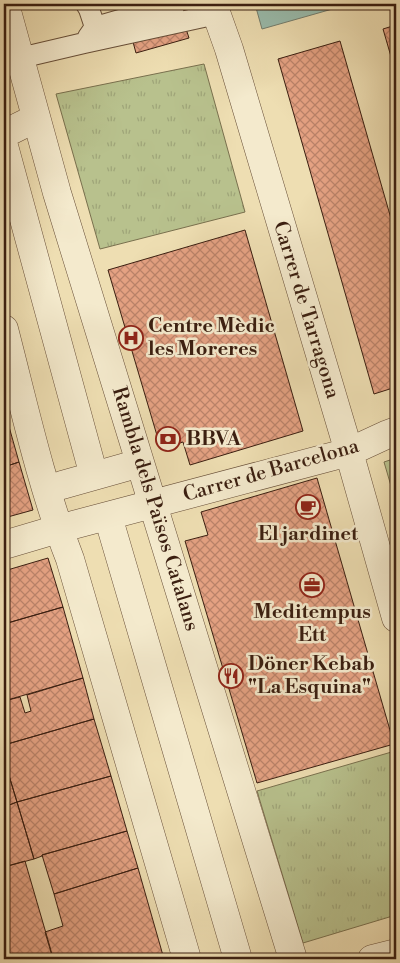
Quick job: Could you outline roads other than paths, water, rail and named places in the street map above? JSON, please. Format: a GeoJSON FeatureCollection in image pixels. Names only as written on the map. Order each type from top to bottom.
{"type":"FeatureCollection","features":[{"type":"Feature","properties":{"kind":"street","name":"Rambla dels Països Catalans"},"geometry":{"type":"LineString","coordinates":[[5,4],[12,61],[57,193],[293,959]]}},
{"type":"Feature","properties":{"kind":"street","name":"Carrer de Tarragona"},"geometry":{"type":"LineString","coordinates":[[215,9],[232,58],[349,452],[396,618]]}},
{"type":"Feature","properties":{"kind":"street"},"geometry":{"type":"LineString","coordinates":[[4,146],[94,476]]}},
{"type":"Feature","properties":{"kind":"street"},"geometry":{"type":"LineString","coordinates":[[4,329],[46,490],[70,559],[186,959]]}},
{"type":"Feature","properties":{"kind":"street","name":"Carrer de Barcelona"},"geometry":{"type":"LineString","coordinates":[[4,545],[349,452],[396,432]]}},
{"type":"Feature","properties":{"kind":"street","name":"Rambla dels Països Catalans"},"geometry":{"type":"LineString","coordinates":[[62,485],[126,468]]}},
{"type":"Feature","properties":{"kind":"street"},"geometry":{"type":"LineString","coordinates":[[112,530],[238,959]]}},
{"type":"Feature","properties":{"kind":"street"},"geometry":{"type":"LineString","coordinates":[[372,959],[396,953]]}},
{"type":"Feature","properties":{"kind":"lane"},"geometry":{"type":"LineString","coordinates":[[12,61],[176,4]]}},
{"type":"Feature","properties":{"kind":"lane"},"geometry":{"type":"LineString","coordinates":[[89,35],[93,5]]}},
{"type":"Feature","properties":{"kind":"lane"},"geometry":{"type":"LineString","coordinates":[[89,35],[215,9]]}},
{"type":"Feature","properties":{"kind":"place","name":"Centre Mèdic les Moreres"},"geometry":{"type":"Point","coordinates":[131,338]}},
{"type":"Feature","properties":{"kind":"place","name":"BBVA"},"geometry":{"type":"Point","coordinates":[168,439]}},
{"type":"Feature","properties":{"kind":"place","name":"El jardinet"},"geometry":{"type":"Point","coordinates":[308,507]}},
{"type":"Feature","properties":{"kind":"place","name":"Meditempus Ett"},"geometry":{"type":"Point","coordinates":[312,585]}},
{"type":"Feature","properties":{"kind":"place","name":"Döner Kebab \"La Esquina\""},"geometry":{"type":"Point","coordinates":[231,676]}}]}
